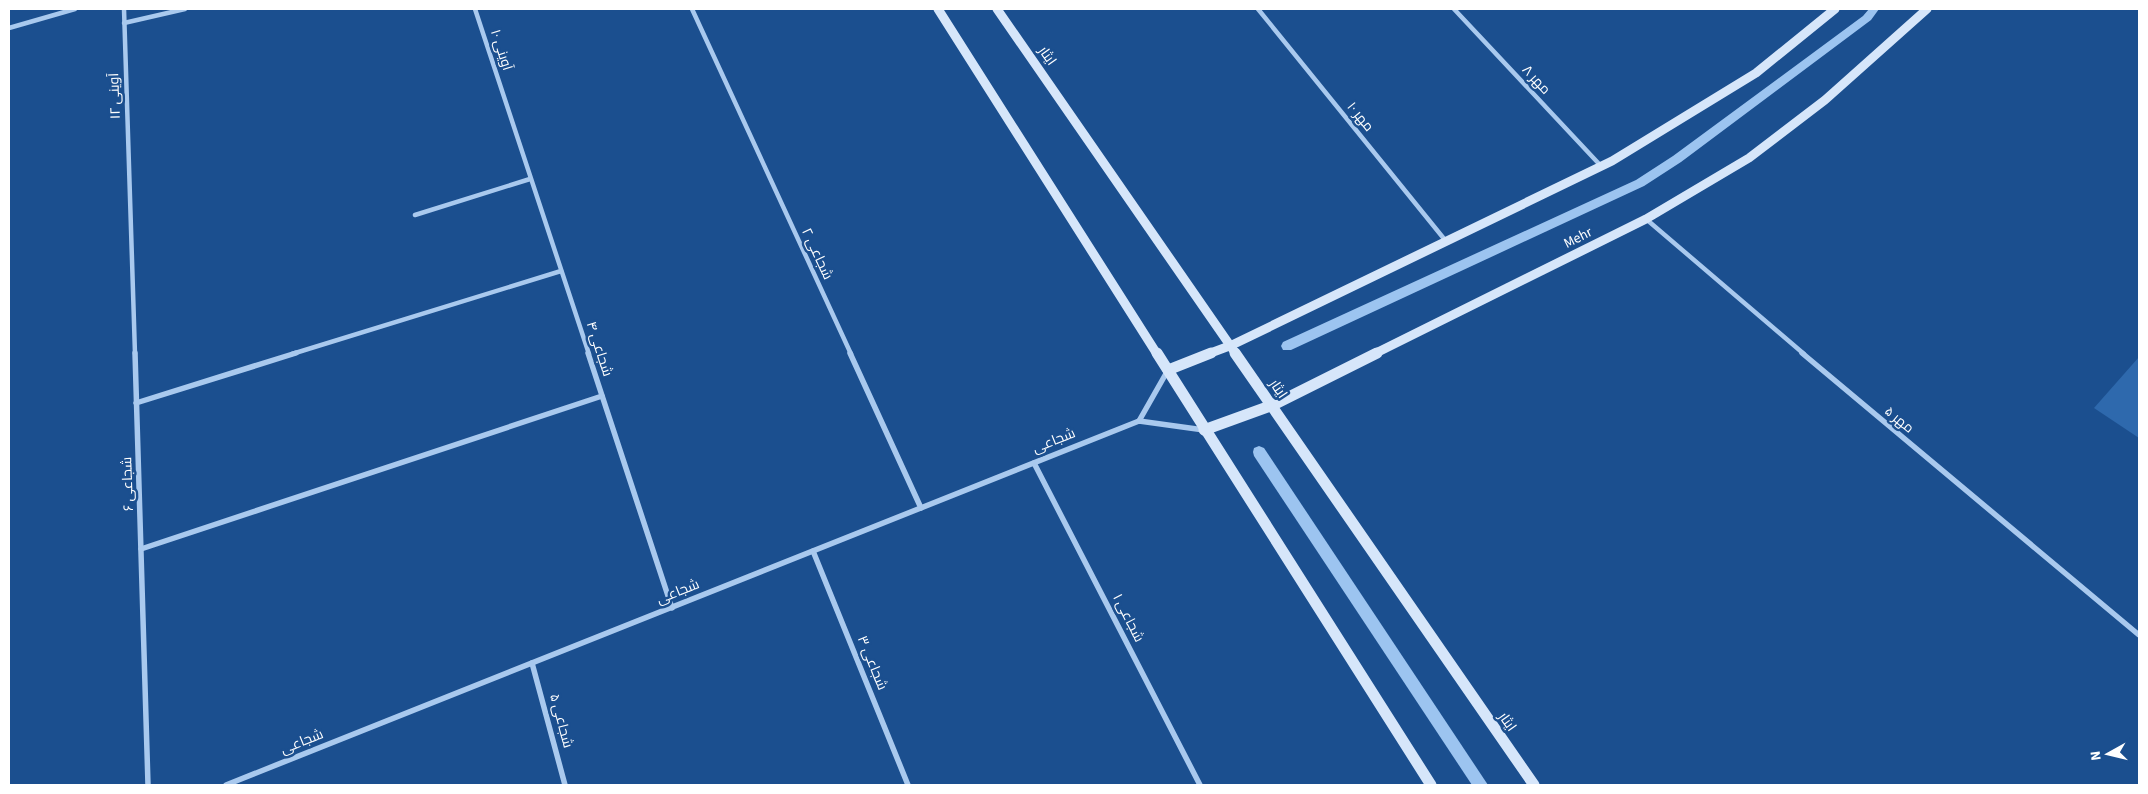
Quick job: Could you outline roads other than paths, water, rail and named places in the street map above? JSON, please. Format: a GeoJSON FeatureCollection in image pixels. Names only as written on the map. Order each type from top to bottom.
{"type":"FeatureCollection","features":[{"type":"Feature","properties":{"kind":"street"},"geometry":{"type":"LineString","coordinates":[[9,28],[75,9]]}},
{"type":"Feature","properties":{"kind":"street","name":"۱۲ آوینی"},"geometry":{"type":"LineString","coordinates":[[124,9],[129,182]]}},
{"type":"Feature","properties":{"kind":"street"},"geometry":{"type":"LineString","coordinates":[[124,24],[185,9]]}},
{"type":"Feature","properties":{"kind":"street","name":"۱۰ آوینی"},"geometry":{"type":"LineString","coordinates":[[476,9],[504,98]]}},
{"type":"Feature","properties":{"kind":"street","name":"شجاعی ۲"},"geometry":{"type":"LineString","coordinates":[[692,9],[921,508]]}},
{"type":"Feature","properties":{"kind":"street"},"geometry":{"type":"LineString","coordinates":[[938,9],[1431,785]]}},
{"type":"Feature","properties":{"kind":"street","name":"ایثار"},"geometry":{"type":"LineString","coordinates":[[997,9],[1232,345],[1534,785]]}},
{"type":"Feature","properties":{"kind":"street","name":"مهر ۱۰"},"geometry":{"type":"LineString","coordinates":[[1258,9],[1445,240]]}},
{"type":"Feature","properties":{"kind":"street","name":"مهر ۸"},"geometry":{"type":"LineString","coordinates":[[1454,9],[1601,166]]}},
{"type":"Feature","properties":{"kind":"street"},"geometry":{"type":"LineString","coordinates":[[1204,430],[1139,421],[1168,370],[1232,345],[1445,240],[1601,166],[1756,73],[1835,9]]}},
{"type":"Feature","properties":{"kind":"street","name":"Mehr"},"geometry":{"type":"LineString","coordinates":[[1204,430],[1273,406],[1646,219],[1749,158],[1825,100],[1927,9]]}},
{"type":"Feature","properties":{"kind":"street","name":"شجاعی ۴"},"geometry":{"type":"LineString","coordinates":[[504,98],[672,608]]}},
{"type":"Feature","properties":{"kind":"street"},"geometry":{"type":"LineString","coordinates":[[415,216],[530,179]]}},
{"type":"Feature","properties":{"kind":"street","name":"شجاعی ۶"},"geometry":{"type":"LineString","coordinates":[[129,182],[148,785]]}},
{"type":"Feature","properties":{"kind":"street","name":"مهر ۵"},"geometry":{"type":"LineString","coordinates":[[1646,219],[1790,343],[2139,634]]}},
{"type":"Feature","properties":{"kind":"street"},"geometry":{"type":"LineString","coordinates":[[136,403],[561,271]]}},
{"type":"Feature","properties":{"kind":"street"},"geometry":{"type":"LineString","coordinates":[[141,550],[602,396]]}},
{"type":"Feature","properties":{"kind":"street","name":"شجاعی"},"geometry":{"type":"LineString","coordinates":[[226,785],[1139,421]]}},
{"type":"Feature","properties":{"kind":"street","name":"شجاعی ۱"},"geometry":{"type":"LineString","coordinates":[[1034,463],[1200,785]]}},
{"type":"Feature","properties":{"kind":"street","name":"شجاعی ۳"},"geometry":{"type":"LineString","coordinates":[[813,551],[908,785]]}},
{"type":"Feature","properties":{"kind":"street","name":"شجاعی ۵"},"geometry":{"type":"LineString","coordinates":[[532,663],[565,785]]}},
{"type":"Feature","properties":{"kind":"waterway"},"geometry":{"type":"LineString","coordinates":[[1287,346],[1640,183],[1677,159],[1867,18],[1874,9]]}},
{"type":"Feature","properties":{"kind":"waterway"},"geometry":{"type":"LineString","coordinates":[[1259,452],[1481,785]]}}]}
